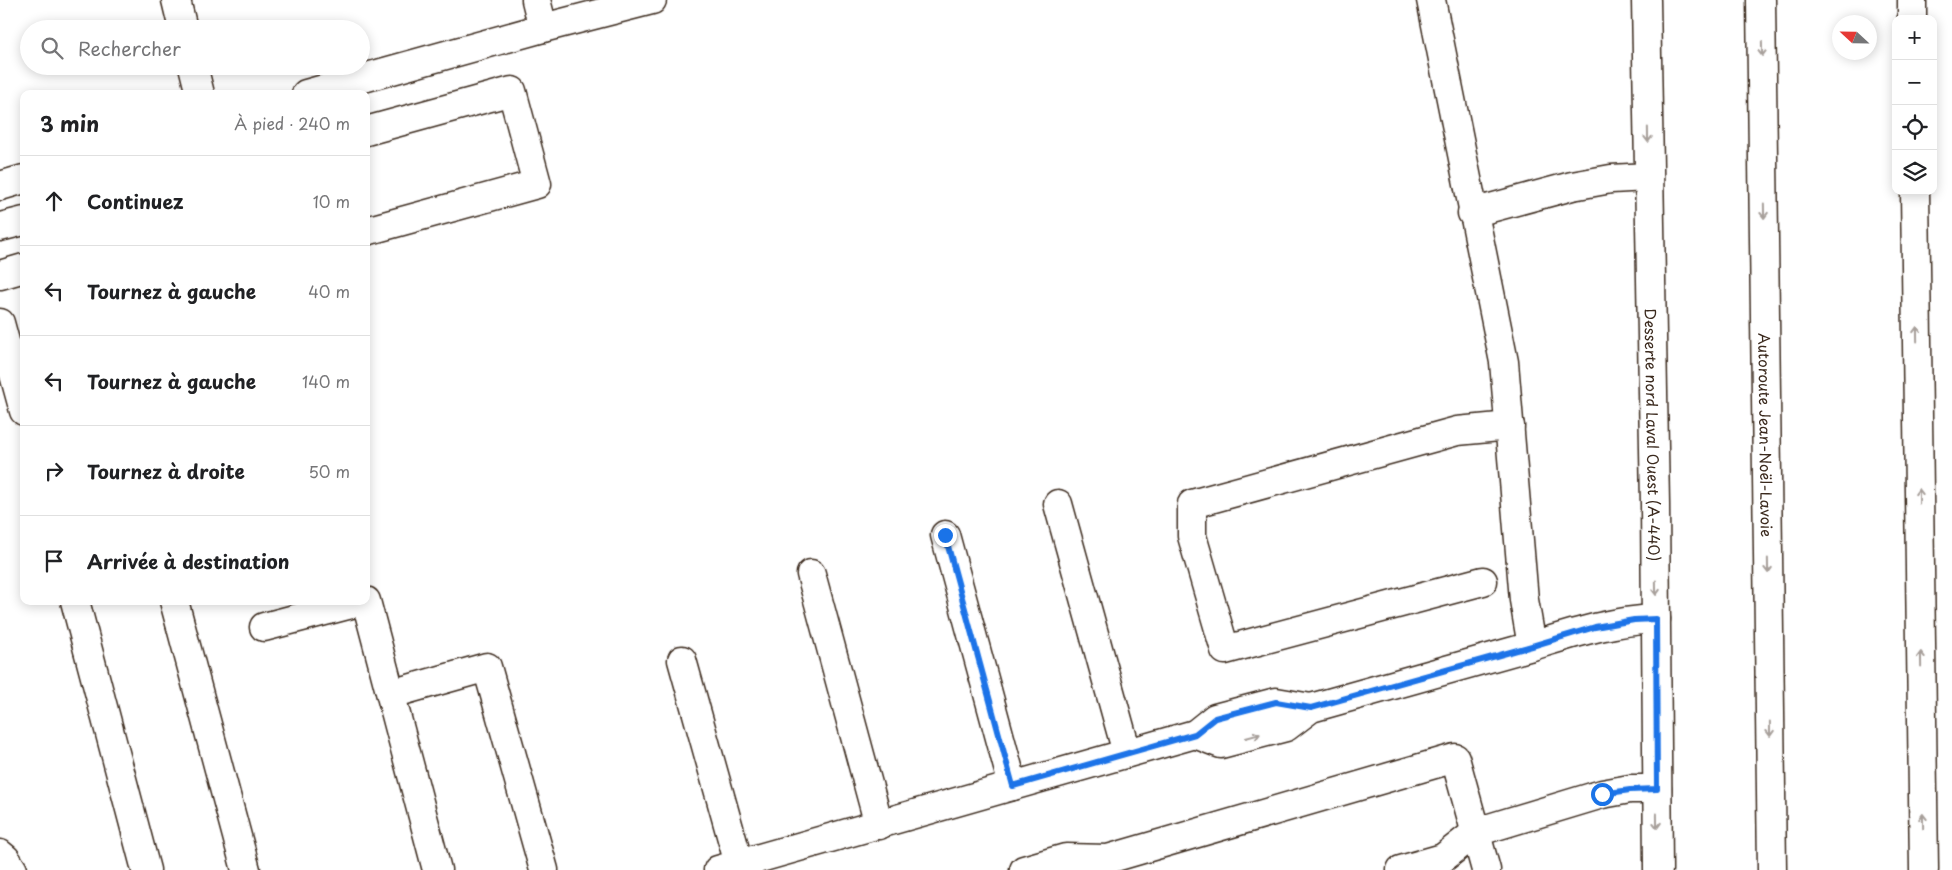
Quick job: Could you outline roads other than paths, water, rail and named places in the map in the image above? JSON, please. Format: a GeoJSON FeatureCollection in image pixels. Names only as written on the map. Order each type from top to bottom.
{"type":"FeatureCollection","features":[{"type":"Feature","properties":{"kind":"main road"},"geometry":{"type":"LineString","coordinates":[[176,0],[181,20]]}},
{"type":"Feature","properties":{"kind":"main road"},"geometry":{"type":"LineString","coordinates":[[536,0],[543,28]]}},
{"type":"Feature","properties":{"kind":"main road"},"geometry":{"type":"LineString","coordinates":[[320,90],[543,28],[652,0]]}},
{"type":"Feature","properties":{"kind":"main road"},"geometry":{"type":"LineString","coordinates":[[1431,0],[1472,213],[1504,362],[1524,600],[1532,646]]}},
{"type":"Feature","properties":{"kind":"main road"},"geometry":{"type":"LineString","coordinates":[[1634,0],[1647,86]]}},
{"type":"Feature","properties":{"kind":"main road","name":"Desserte nord Laval Ouest (A-440)"},"geometry":{"type":"LineString","coordinates":[[1646,0],[1658,870]]}},
{"type":"Feature","properties":{"kind":"main road","name":"Autoroute Jean-Noël-Lavoie"},"geometry":{"type":"LineString","coordinates":[[1761,0],[1772,870]]}},
{"type":"Feature","properties":{"kind":"main road"},"geometry":{"type":"LineString","coordinates":[[1912,0],[1912,15]]}},
{"type":"Feature","properties":{"kind":"main road"},"geometry":{"type":"LineString","coordinates":[[195,75],[199,90]]}},
{"type":"Feature","properties":{"kind":"main road"},"geometry":{"type":"LineString","coordinates":[[370,130],[512,92],[537,184],[370,230]]}},
{"type":"Feature","properties":{"kind":"main road"},"geometry":{"type":"LineString","coordinates":[[1472,213],[1572,186],[1611,179],[1648,177]]}},
{"type":"Feature","properties":{"kind":"main road"},"geometry":{"type":"LineString","coordinates":[[0,186],[20,180]]}},
{"type":"Feature","properties":{"kind":"main road"},"geometry":{"type":"LineString","coordinates":[[1915,195],[1924,870]]}},
{"type":"Feature","properties":{"kind":"main road"},"geometry":{"type":"LineString","coordinates":[[0,227],[20,222]]}},
{"type":"Feature","properties":{"kind":"main road"},"geometry":{"type":"LineString","coordinates":[[0,275],[20,269]]}},
{"type":"Feature","properties":{"kind":"main road"},"geometry":{"type":"LineString","coordinates":[[0,324],[20,396]]}},
{"type":"Feature","properties":{"kind":"main road"},"geometry":{"type":"LineString","coordinates":[[1483,580],[1224,650],[1192,536],[1192,504],[1457,431],[1510,426]]}},
{"type":"Feature","properties":{"kind":"main road"},"geometry":{"type":"LineString","coordinates":[[1058,504],[1127,754]]}},
{"type":"Feature","properties":{"kind":"main road"},"geometry":{"type":"LineString","coordinates":[[945,535],[1013,786]]}},
{"type":"Feature","properties":{"kind":"main road"},"geometry":{"type":"LineString","coordinates":[[811,574],[879,825]]}},
{"type":"Feature","properties":{"kind":"main road"},"geometry":{"type":"LineString","coordinates":[[76,605],[146,870]]}},
{"type":"Feature","properties":{"kind":"main road"},"geometry":{"type":"LineString","coordinates":[[175,605],[246,870]]}},
{"type":"Feature","properties":{"kind":"main road"},"geometry":{"type":"LineString","coordinates":[[264,627],[349,605]]}},
{"type":"Feature","properties":{"kind":"main road"},"geometry":{"type":"LineString","coordinates":[[366,605],[436,870]]}},
{"type":"Feature","properties":{"kind":"main road"},"geometry":{"type":"LineString","coordinates":[[682,660],[728,867],[1195,734],[1215,718],[1276,702],[1311,708],[1595,627],[1634,620],[1656,619]]}},
{"type":"Feature","properties":{"kind":"main road"},"geometry":{"type":"LineString","coordinates":[[391,694],[487,667],[544,870]]}},
{"type":"Feature","properties":{"kind":"main road"},"geometry":{"type":"LineString","coordinates":[[1024,870],[1066,858],[1108,859],[1455,758],[1486,870]]}},
{"type":"Feature","properties":{"kind":"main road"},"geometry":{"type":"LineString","coordinates":[[1402,870],[1443,858],[1476,832],[1602,794],[1657,789]]}},
{"type":"Feature","properties":{"kind":"main road"},"geometry":{"type":"LineString","coordinates":[[0,854],[6,859],[13,870]]}}]}
